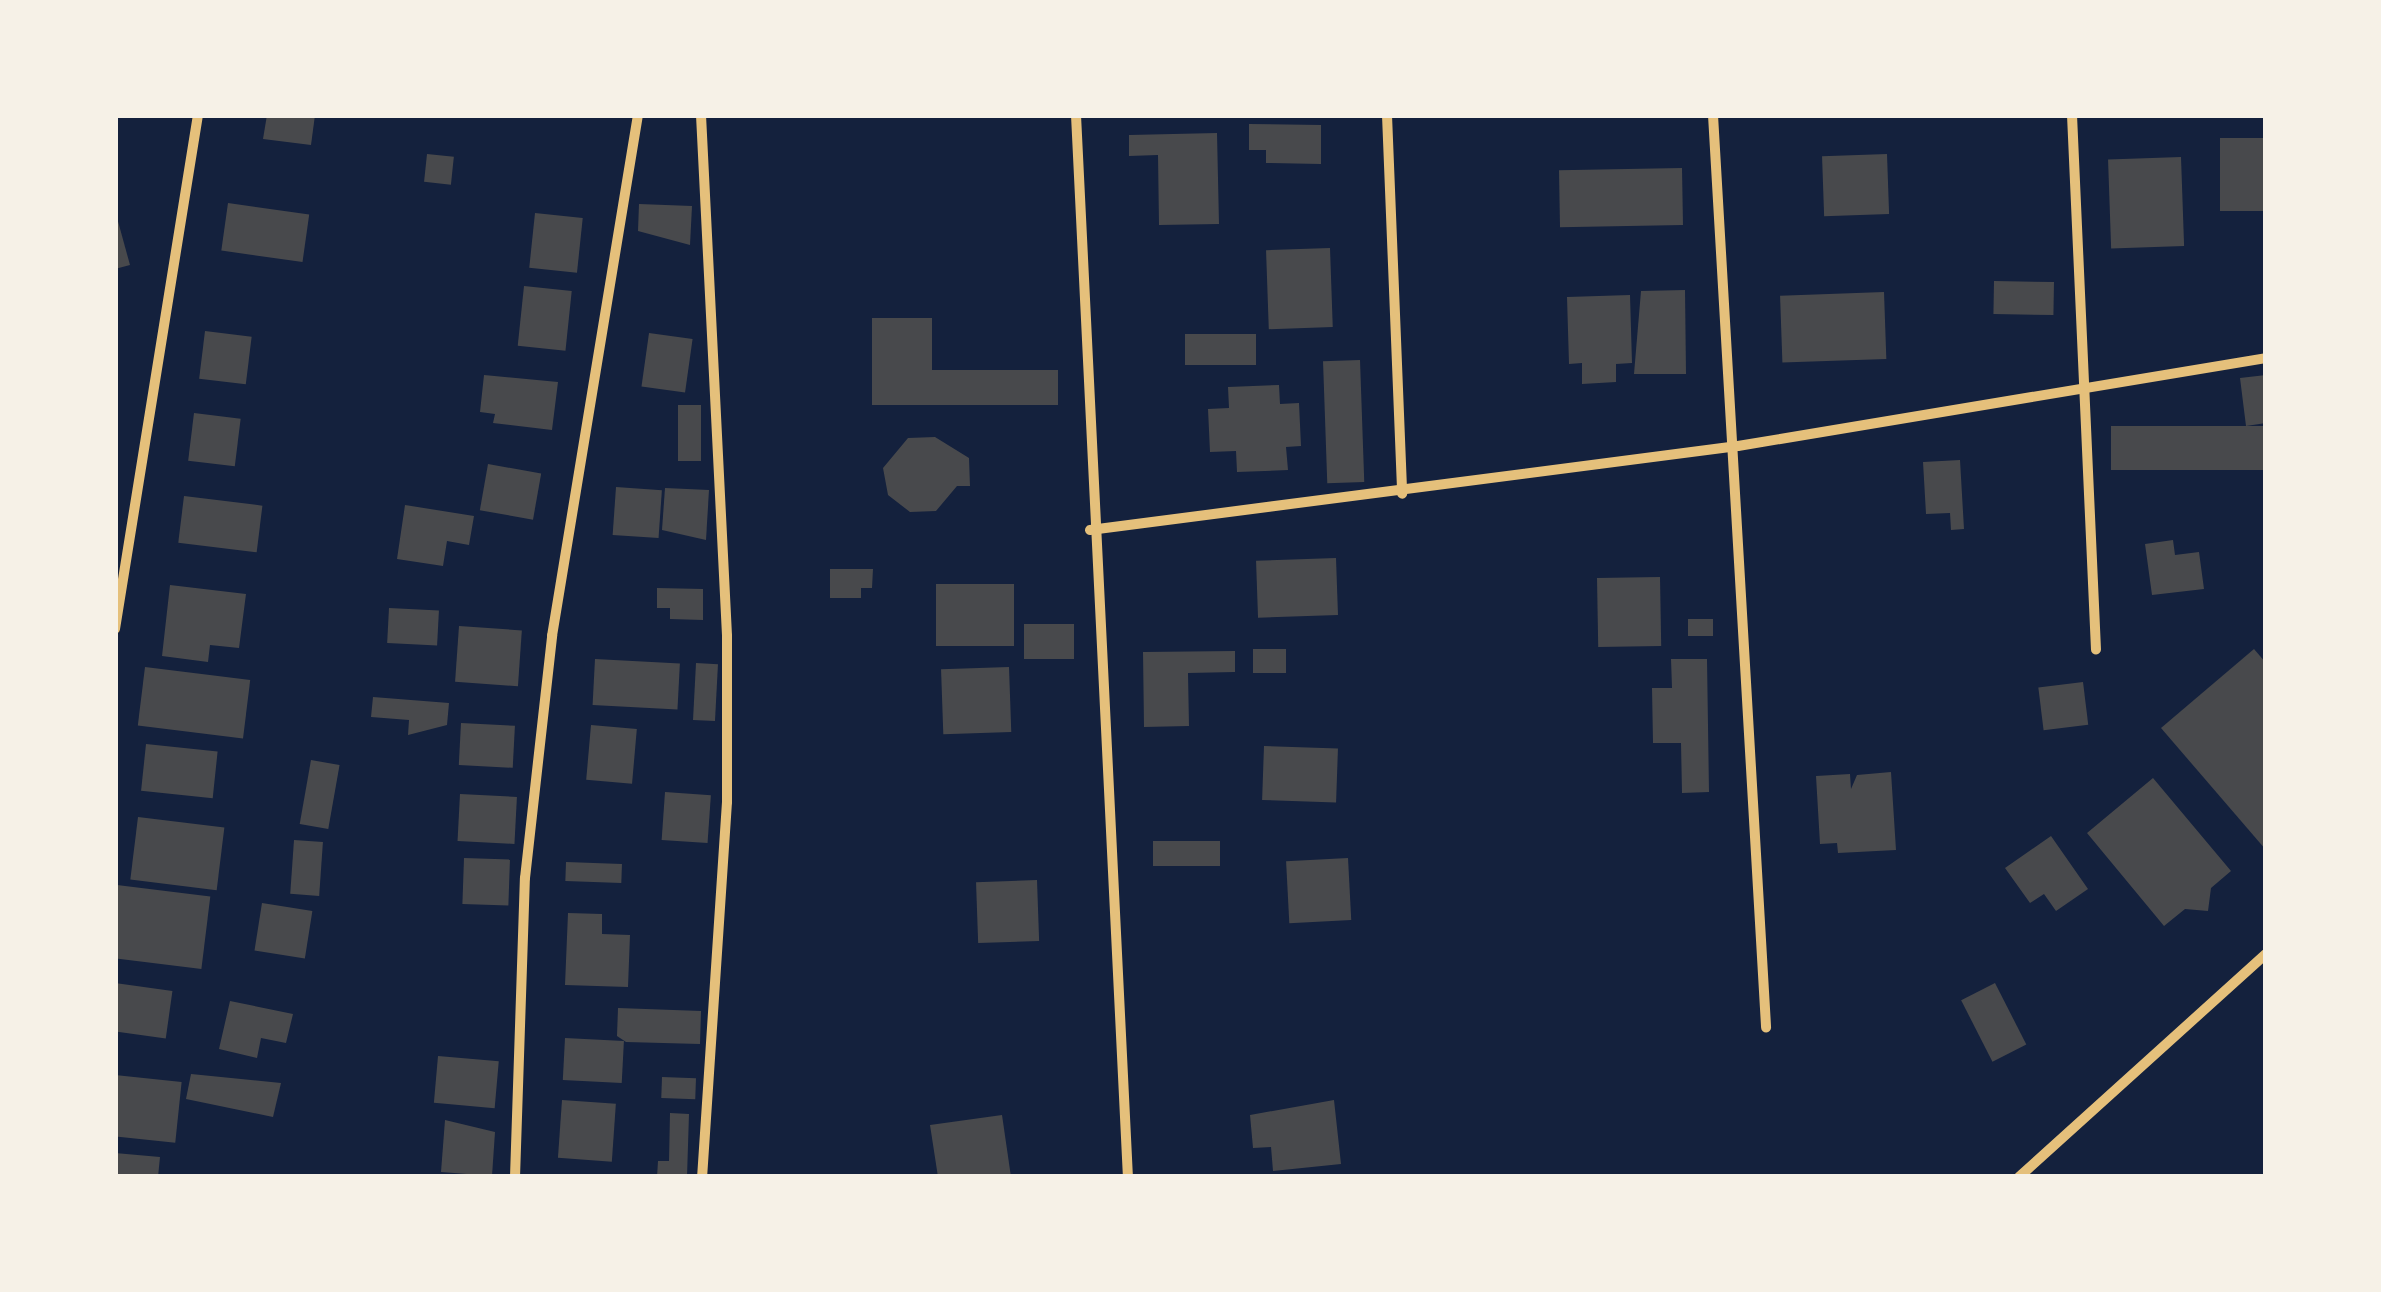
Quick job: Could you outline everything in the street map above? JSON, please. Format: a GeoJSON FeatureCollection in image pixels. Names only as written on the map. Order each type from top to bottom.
{"type":"FeatureCollection","features":[{"type":"Feature","properties":{"kind":"street"},"geometry":{"type":"LineString","coordinates":[[115,629],[198,115]]}},
{"type":"Feature","properties":{"kind":"street"},"geometry":{"type":"LineString","coordinates":[[514,1177],[526,878],[552,636],[638,115]]}},
{"type":"Feature","properties":{"kind":"street"},"geometry":{"type":"LineString","coordinates":[[701,115],[727,636],[727,802],[702,1177]]}},
{"type":"Feature","properties":{"kind":"street"},"geometry":{"type":"LineString","coordinates":[[1076,115],[1090,530],[1128,1177]]}},
{"type":"Feature","properties":{"kind":"street"},"geometry":{"type":"LineString","coordinates":[[1387,115],[1402,494]]}},
{"type":"Feature","properties":{"kind":"street"},"geometry":{"type":"LineString","coordinates":[[1713,115],[1738,446],[1766,1027]]}},
{"type":"Feature","properties":{"kind":"street"},"geometry":{"type":"LineString","coordinates":[[2072,115],[2089,384],[2096,650]]}},
{"type":"Feature","properties":{"kind":"street"},"geometry":{"type":"LineString","coordinates":[[1090,530],[1402,494],[1738,446],[2089,384],[2266,358]]}},
{"type":"Feature","properties":{"kind":"street"},"geometry":{"type":"LineString","coordinates":[[2018,1177],[2266,954]]}},
{"type":"Feature","properties":{"kind":"building"},"geometry":{"type":"Polygon","coordinates":[[[267,115],[315,115],[311,145],[263,139],[267,115]]]}},
{"type":"Feature","properties":{"kind":"building"},"geometry":{"type":"Polygon","coordinates":[[[1249,124],[1321,125],[1321,164],[1266,163],[1266,150],[1249,150],[1249,124]]]}},
{"type":"Feature","properties":{"kind":"building"},"geometry":{"type":"Polygon","coordinates":[[[1217,133],[1219,224],[1159,225],[1158,155],[1129,156],[1129,135],[1217,133]]]}},
{"type":"Feature","properties":{"kind":"building"},"geometry":{"type":"Polygon","coordinates":[[[2220,138],[2266,138],[2266,211],[2220,211],[2220,138]]]}},
{"type":"Feature","properties":{"kind":"building"},"geometry":{"type":"Polygon","coordinates":[[[427,154],[454,157],[451,185],[424,182],[427,154]]]}},
{"type":"Feature","properties":{"kind":"building"},"geometry":{"type":"Polygon","coordinates":[[[1887,154],[1889,214],[1824,216],[1822,156],[1887,154]]]}},
{"type":"Feature","properties":{"kind":"building"},"geometry":{"type":"Polygon","coordinates":[[[2181,157],[2184,246],[2111,248],[2108,160],[2181,157]]]}},
{"type":"Feature","properties":{"kind":"building"},"geometry":{"type":"Polygon","coordinates":[[[1682,168],[1683,225],[1560,227],[1559,170],[1682,168]]]}},
{"type":"Feature","properties":{"kind":"building"},"geometry":{"type":"Polygon","coordinates":[[[228,203],[309,214],[303,262],[221,251],[228,203]]]}},
{"type":"Feature","properties":{"kind":"building"},"geometry":{"type":"Polygon","coordinates":[[[639,204],[692,206],[690,245],[638,231],[639,204]]]}},
{"type":"Feature","properties":{"kind":"building"},"geometry":{"type":"Polygon","coordinates":[[[535,213],[583,218],[577,273],[529,268],[535,213]]]}},
{"type":"Feature","properties":{"kind":"building"},"geometry":{"type":"Polygon","coordinates":[[[115,215],[130,265],[115,269],[115,215]]]}},
{"type":"Feature","properties":{"kind":"building"},"geometry":{"type":"Polygon","coordinates":[[[1330,248],[1333,327],[1269,329],[1266,250],[1330,248]]]}},
{"type":"Feature","properties":{"kind":"building"},"geometry":{"type":"Polygon","coordinates":[[[1994,281],[2054,282],[2053,315],[1993,314],[1994,281]]]}},
{"type":"Feature","properties":{"kind":"building"},"geometry":{"type":"Polygon","coordinates":[[[524,286],[572,291],[565,351],[518,346],[524,286]]]}},
{"type":"Feature","properties":{"kind":"building"},"geometry":{"type":"Polygon","coordinates":[[[1685,290],[1686,374],[1634,374],[1641,291],[1685,290]]]}},
{"type":"Feature","properties":{"kind":"building"},"geometry":{"type":"Polygon","coordinates":[[[1884,292],[1886,359],[1782,363],[1780,296],[1884,292]]]}},
{"type":"Feature","properties":{"kind":"building"},"geometry":{"type":"Polygon","coordinates":[[[1630,295],[1632,363],[1616,364],[1616,382],[1582,384],[1582,363],[1569,364],[1567,297],[1630,295]]]}},
{"type":"Feature","properties":{"kind":"building"},"geometry":{"type":"Polygon","coordinates":[[[872,318],[932,318],[932,370],[1058,370],[1058,405],[872,405],[872,318]]]}},
{"type":"Feature","properties":{"kind":"building"},"geometry":{"type":"Polygon","coordinates":[[[205,331],[252,337],[246,384],[199,379],[205,331]]]}},
{"type":"Feature","properties":{"kind":"building"},"geometry":{"type":"Polygon","coordinates":[[[649,333],[693,339],[685,393],[641,386],[649,333]]]}},
{"type":"Feature","properties":{"kind":"building"},"geometry":{"type":"Polygon","coordinates":[[[1185,334],[1256,334],[1256,365],[1185,365],[1185,334]]]}},
{"type":"Feature","properties":{"kind":"building"},"geometry":{"type":"Polygon","coordinates":[[[1360,360],[1364,482],[1327,483],[1323,361],[1360,360]]]}},
{"type":"Feature","properties":{"kind":"building"},"geometry":{"type":"Polygon","coordinates":[[[484,375],[558,382],[552,430],[493,423],[495,414],[480,412],[484,375]]]}},
{"type":"Feature","properties":{"kind":"building"},"geometry":{"type":"Polygon","coordinates":[[[2266,375],[2266,423],[2246,426],[2240,378],[2266,375]]]}},
{"type":"Feature","properties":{"kind":"building"},"geometry":{"type":"Polygon","coordinates":[[[1279,385],[1280,404],[1299,403],[1301,446],[1286,447],[1288,470],[1237,472],[1236,451],[1210,452],[1208,409],[1229,408],[1228,387],[1279,385]]]}},
{"type":"Feature","properties":{"kind":"building"},"geometry":{"type":"Polygon","coordinates":[[[678,405],[701,405],[701,461],[678,461],[678,405]]]}},
{"type":"Feature","properties":{"kind":"building"},"geometry":{"type":"Polygon","coordinates":[[[194,413],[241,419],[235,466],[188,461],[194,413]]]}},
{"type":"Feature","properties":{"kind":"building"},"geometry":{"type":"Polygon","coordinates":[[[2111,426],[2266,426],[2266,470],[2111,470],[2111,426]]]}},
{"type":"Feature","properties":{"kind":"building"},"geometry":{"type":"Polygon","coordinates":[[[935,437],[969,458],[970,486],[957,486],[936,511],[910,512],[888,495],[883,468],[908,438],[935,437]]]}},
{"type":"Feature","properties":{"kind":"building"},"geometry":{"type":"Polygon","coordinates":[[[1960,460],[1964,529],[1951,530],[1950,513],[1926,514],[1923,462],[1960,460]]]}},
{"type":"Feature","properties":{"kind":"building"},"geometry":{"type":"Polygon","coordinates":[[[488,464],[541,473],[533,520],[480,510],[488,464]]]}},
{"type":"Feature","properties":{"kind":"building"},"geometry":{"type":"Polygon","coordinates":[[[616,487],[662,490],[659,538],[613,535],[616,487]]]}},
{"type":"Feature","properties":{"kind":"building"},"geometry":{"type":"Polygon","coordinates":[[[665,488],[709,490],[706,540],[662,530],[665,488]]]}},
{"type":"Feature","properties":{"kind":"building"},"geometry":{"type":"Polygon","coordinates":[[[184,496],[262,506],[257,552],[178,543],[184,496]]]}},
{"type":"Feature","properties":{"kind":"building"},"geometry":{"type":"Polygon","coordinates":[[[405,505],[474,516],[469,545],[447,541],[443,566],[397,559],[405,505]]]}},
{"type":"Feature","properties":{"kind":"building"},"geometry":{"type":"Polygon","coordinates":[[[2173,540],[2175,555],[2199,552],[2204,589],[2152,595],[2145,544],[2173,540]]]}},
{"type":"Feature","properties":{"kind":"building"},"geometry":{"type":"Polygon","coordinates":[[[1336,558],[1338,615],[1258,618],[1256,561],[1336,558]]]}},
{"type":"Feature","properties":{"kind":"building"},"geometry":{"type":"Polygon","coordinates":[[[830,569],[873,569],[872,588],[861,588],[861,598],[830,598],[830,569]]]}},
{"type":"Feature","properties":{"kind":"building"},"geometry":{"type":"Polygon","coordinates":[[[1660,577],[1661,646],[1598,647],[1597,578],[1660,577]]]}},
{"type":"Feature","properties":{"kind":"building"},"geometry":{"type":"Polygon","coordinates":[[[936,584],[1014,584],[1014,646],[936,646],[936,584]]]}},
{"type":"Feature","properties":{"kind":"building"},"geometry":{"type":"Polygon","coordinates":[[[170,585],[246,594],[239,648],[210,645],[208,662],[162,656],[170,585]]]}},
{"type":"Feature","properties":{"kind":"building"},"geometry":{"type":"Polygon","coordinates":[[[657,588],[703,589],[703,620],[670,619],[670,608],[657,608],[657,588]]]}},
{"type":"Feature","properties":{"kind":"building"},"geometry":{"type":"Polygon","coordinates":[[[389,608],[439,611],[437,646],[387,643],[389,608]]]}},
{"type":"Feature","properties":{"kind":"building"},"geometry":{"type":"Polygon","coordinates":[[[1688,619],[1713,619],[1713,636],[1688,636],[1688,619]]]}},
{"type":"Feature","properties":{"kind":"building"},"geometry":{"type":"Polygon","coordinates":[[[1024,624],[1074,624],[1074,659],[1024,659],[1024,624]]]}},
{"type":"Feature","properties":{"kind":"building"},"geometry":{"type":"Polygon","coordinates":[[[459,626],[522,630],[518,686],[455,682],[459,626]]]}},
{"type":"Feature","properties":{"kind":"building"},"geometry":{"type":"Polygon","coordinates":[[[1253,649],[1286,649],[1286,673],[1253,673],[1253,649]]]}},
{"type":"Feature","properties":{"kind":"building"},"geometry":{"type":"Polygon","coordinates":[[[2254,649],[2266,663],[2266,850],[2161,728],[2254,649]]]}},
{"type":"Feature","properties":{"kind":"building"},"geometry":{"type":"Polygon","coordinates":[[[1235,651],[1235,672],[1188,673],[1189,726],[1144,727],[1143,652],[1235,651]]]}},
{"type":"Feature","properties":{"kind":"building"},"geometry":{"type":"Polygon","coordinates":[[[595,659],[680,663],[677,709],[593,705],[595,659]]]}},
{"type":"Feature","properties":{"kind":"building"},"geometry":{"type":"Polygon","coordinates":[[[1671,659],[1707,659],[1709,792],[1682,793],[1681,743],[1653,743],[1652,688],[1672,688],[1671,659]]]}},
{"type":"Feature","properties":{"kind":"building"},"geometry":{"type":"Polygon","coordinates":[[[696,663],[718,664],[715,721],[693,720],[696,663]]]}},
{"type":"Feature","properties":{"kind":"building"},"geometry":{"type":"Polygon","coordinates":[[[145,667],[250,680],[243,738],[138,726],[145,667]]]}},
{"type":"Feature","properties":{"kind":"building"},"geometry":{"type":"Polygon","coordinates":[[[1009,667],[1011,732],[943,734],[941,669],[1009,667]]]}},
{"type":"Feature","properties":{"kind":"building"},"geometry":{"type":"Polygon","coordinates":[[[2083,682],[2088,725],[2044,730],[2038,687],[2083,682]]]}},
{"type":"Feature","properties":{"kind":"building"},"geometry":{"type":"Polygon","coordinates":[[[373,697],[449,703],[447,725],[408,735],[409,720],[371,717],[373,697]]]}},
{"type":"Feature","properties":{"kind":"building"},"geometry":{"type":"Polygon","coordinates":[[[461,723],[515,726],[513,768],[459,765],[461,723]]]}},
{"type":"Feature","properties":{"kind":"building"},"geometry":{"type":"Polygon","coordinates":[[[591,725],[637,729],[632,784],[586,780],[591,725]]]}},
{"type":"Feature","properties":{"kind":"building"},"geometry":{"type":"Polygon","coordinates":[[[146,744],[218,752],[213,798],[141,791],[146,744]]]}},
{"type":"Feature","properties":{"kind":"building"},"geometry":{"type":"Polygon","coordinates":[[[1264,746],[1338,749],[1336,803],[1262,800],[1264,746]]]}},
{"type":"Feature","properties":{"kind":"building"},"geometry":{"type":"Polygon","coordinates":[[[311,760],[340,765],[328,829],[300,824],[311,760]]]}},
{"type":"Feature","properties":{"kind":"building"},"geometry":{"type":"Polygon","coordinates":[[[1891,772],[1896,850],[1838,853],[1837,843],[1820,844],[1816,776],[1850,774],[1851,789],[1857,775],[1891,772]]]}},
{"type":"Feature","properties":{"kind":"building"},"geometry":{"type":"Polygon","coordinates":[[[2153,778],[2231,871],[2211,888],[2208,911],[2185,909],[2164,926],[2087,833],[2153,778]]]}},
{"type":"Feature","properties":{"kind":"building"},"geometry":{"type":"Polygon","coordinates":[[[665,792],[711,795],[708,843],[662,840],[665,792]]]}},
{"type":"Feature","properties":{"kind":"building"},"geometry":{"type":"Polygon","coordinates":[[[460,794],[517,797],[514,844],[458,841],[460,794]]]}},
{"type":"Feature","properties":{"kind":"building"},"geometry":{"type":"Polygon","coordinates":[[[138,817],[224,828],[217,890],[130,880],[138,817]]]}},
{"type":"Feature","properties":{"kind":"building"},"geometry":{"type":"Polygon","coordinates":[[[2051,836],[2088,889],[2056,911],[2044,894],[2030,903],[2005,868],[2051,836]]]}},
{"type":"Feature","properties":{"kind":"building"},"geometry":{"type":"Polygon","coordinates":[[[294,840],[323,842],[319,896],[290,894],[294,840]]]}},
{"type":"Feature","properties":{"kind":"building"},"geometry":{"type":"Polygon","coordinates":[[[1153,841],[1220,841],[1220,866],[1153,866],[1153,841]]]}},
{"type":"Feature","properties":{"kind":"building"},"geometry":{"type":"Polygon","coordinates":[[[464,858],[510,860],[508,906],[462,904],[464,858]]]}},
{"type":"Feature","properties":{"kind":"building"},"geometry":{"type":"Polygon","coordinates":[[[1348,858],[1351,920],[1289,923],[1286,861],[1348,858]]]}},
{"type":"Feature","properties":{"kind":"building"},"geometry":{"type":"Polygon","coordinates":[[[566,862],[622,864],[621,883],[565,881],[566,862]]]}},
{"type":"Feature","properties":{"kind":"building"},"geometry":{"type":"Polygon","coordinates":[[[1037,880],[1039,941],[978,943],[976,882],[1037,880]]]}},
{"type":"Feature","properties":{"kind":"building"},"geometry":{"type":"Polygon","coordinates":[[[117,885],[210,896],[201,969],[115,958],[117,885]]]}},
{"type":"Feature","properties":{"kind":"building"},"geometry":{"type":"Polygon","coordinates":[[[262,903],[312,911],[305,958],[254,950],[262,903]]]}},
{"type":"Feature","properties":{"kind":"building"},"geometry":{"type":"Polygon","coordinates":[[[568,913],[602,914],[602,934],[630,935],[628,987],[565,985],[568,913]]]}},
{"type":"Feature","properties":{"kind":"building"},"geometry":{"type":"Polygon","coordinates":[[[115,983],[172,991],[166,1039],[115,1031],[115,983]]]}},
{"type":"Feature","properties":{"kind":"building"},"geometry":{"type":"Polygon","coordinates":[[[1995,983],[2026,1044],[1992,1062],[1961,1000],[1995,983]]]}},
{"type":"Feature","properties":{"kind":"building"},"geometry":{"type":"Polygon","coordinates":[[[230,1001],[293,1014],[286,1043],[261,1038],[257,1058],[219,1049],[230,1001]]]}},
{"type":"Feature","properties":{"kind":"building"},"geometry":{"type":"Polygon","coordinates":[[[618,1008],[701,1011],[700,1044],[626,1042],[617,1036],[618,1008]]]}},
{"type":"Feature","properties":{"kind":"building"},"geometry":{"type":"Polygon","coordinates":[[[565,1038],[624,1041],[622,1083],[563,1080],[565,1038]]]}},
{"type":"Feature","properties":{"kind":"building"},"geometry":{"type":"Polygon","coordinates":[[[438,1056],[499,1061],[495,1108],[434,1103],[438,1056]]]}},
{"type":"Feature","properties":{"kind":"building"},"geometry":{"type":"Polygon","coordinates":[[[191,1074],[281,1083],[273,1117],[186,1099],[191,1074]]]}},
{"type":"Feature","properties":{"kind":"building"},"geometry":{"type":"Polygon","coordinates":[[[115,1075],[182,1082],[175,1143],[115,1136],[115,1075]]]}},
{"type":"Feature","properties":{"kind":"building"},"geometry":{"type":"Polygon","coordinates":[[[662,1077],[696,1078],[695,1099],[661,1098],[662,1077]]]}},
{"type":"Feature","properties":{"kind":"building"},"geometry":{"type":"Polygon","coordinates":[[[562,1100],[616,1104],[612,1162],[558,1158],[562,1100]]]}},
{"type":"Feature","properties":{"kind":"building"},"geometry":{"type":"Polygon","coordinates":[[[1334,1100],[1341,1164],[1273,1171],[1271,1147],[1253,1148],[1250,1115],[1334,1100]]]}},
{"type":"Feature","properties":{"kind":"building"},"geometry":{"type":"Polygon","coordinates":[[[670,1113],[689,1114],[687,1177],[657,1177],[658,1161],[669,1161],[670,1113]]]}},
{"type":"Feature","properties":{"kind":"building"},"geometry":{"type":"Polygon","coordinates":[[[1002,1115],[1011,1177],[938,1177],[930,1125],[1002,1115]]]}},
{"type":"Feature","properties":{"kind":"building"},"geometry":{"type":"Polygon","coordinates":[[[445,1120],[495,1132],[492,1176],[441,1172],[445,1120]]]}},
{"type":"Feature","properties":{"kind":"building"},"geometry":{"type":"Polygon","coordinates":[[[115,1153],[160,1157],[158,1177],[115,1177],[115,1153]]]}}]}
